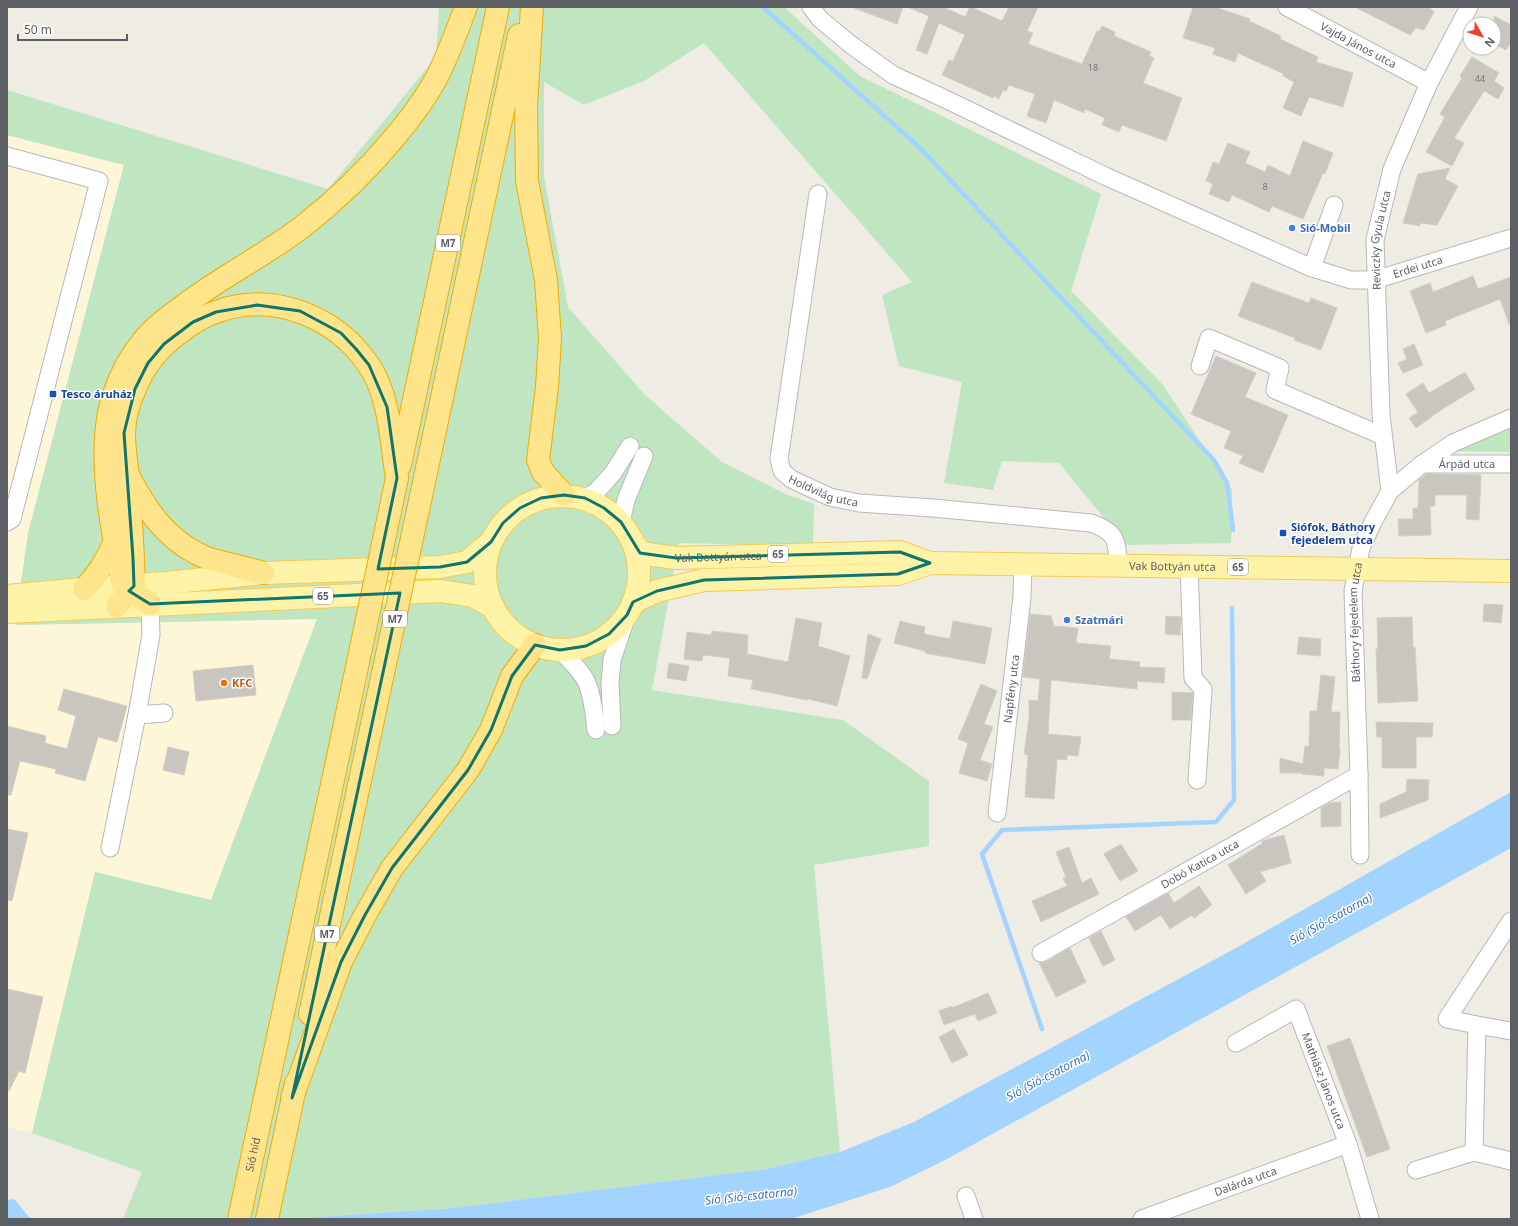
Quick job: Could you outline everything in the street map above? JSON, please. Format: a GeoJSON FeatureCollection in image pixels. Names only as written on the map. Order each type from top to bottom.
{"type":"FeatureCollection","features":[{"type":"Feature","properties":{"kind":"highway"},"geometry":{"type":"LineString","coordinates":[[150,604],[126,592],[114,542],[106,480],[108,420],[114,395],[124,371],[141,343],[160,322],[300,228],[343,194],[371,166],[412,116],[438,75],[466,7]]}},
{"type":"Feature","properties":{"kind":"highway","name":"M7"},"geometry":{"type":"LineString","coordinates":[[397,478],[498,7]]}},
{"type":"Feature","properties":{"kind":"highway","name":"M7"},"geometry":{"type":"LineString","coordinates":[[267,1219],[525,7]]}},
{"type":"Feature","properties":{"kind":"highway"},"geometry":{"type":"LineString","coordinates":[[532,7],[526,105],[527,181],[546,280],[550,338],[547,387],[538,460],[543,472],[564,495]]}},
{"type":"Feature","properties":{"kind":"highway"},"geometry":{"type":"LineString","coordinates":[[126,592],[128,474],[124,433],[128,409],[134,389],[148,362],[164,344],[193,322],[216,312],[237,306],[274,306],[300,311],[323,321],[335,329],[356,349],[369,365],[379,385],[387,407],[397,478]]}},
{"type":"Feature","properties":{"kind":"highway"},"geometry":{"type":"LineString","coordinates":[[128,474],[155,519],[173,538],[209,559],[263,573]]}},
{"type":"Feature","properties":{"kind":"highway","name":"Sió híd"},"geometry":{"type":"LineString","coordinates":[[240,1219],[397,478]]}},
{"type":"Feature","properties":{"kind":"highway"},"geometry":{"type":"LineString","coordinates":[[84,589],[100,571],[114,542]]}},
{"type":"Feature","properties":{"kind":"highway"},"geometry":{"type":"LineString","coordinates":[[292,1098],[341,962],[365,915],[392,868],[468,770],[491,730],[512,676],[535,645]]}},
{"type":"Feature","properties":{"kind":"main road","name":"65"},"geometry":{"type":"LineString","coordinates":[[7,612],[126,592],[166,583],[263,573],[440,567],[467,562],[491,542],[503,523],[520,508],[541,498],[564,495],[585,498],[604,508],[620,522],[632,540],[638,560],[639,582],[630,609],[609,634],[586,646],[560,650],[535,645],[518,636],[504,624],[493,607],[485,582],[486,562],[491,542]]}},
{"type":"Feature","properties":{"kind":"main road","name":"Vak Bottyán utca"},"geometry":{"type":"LineString","coordinates":[[632,540],[640,553],[676,558],[900,552],[930,563],[1511,571]]}},
{"type":"Feature","properties":{"kind":"main road","name":"Vak Bottyán utca"},"geometry":{"type":"LineString","coordinates":[[630,609],[657,591],[704,580],[898,574],[930,563]]}},
{"type":"Feature","properties":{"kind":"main road","name":"65"},"geometry":{"type":"LineString","coordinates":[[7,596],[84,589],[126,592]]}},
{"type":"Feature","properties":{"kind":"main road","name":"65"},"geometry":{"type":"LineString","coordinates":[[150,604],[441,591],[473,596],[493,607]]}},
{"type":"Feature","properties":{"kind":"street","name":"Erdei utca"},"geometry":{"type":"LineString","coordinates":[[811,7],[820,19],[850,44],[893,75],[1108,177],[1257,245],[1312,268],[1351,280],[1375,280],[1511,238]]}},
{"type":"Feature","properties":{"kind":"street","name":"Vajda János utca"},"geometry":{"type":"LineString","coordinates":[[1287,7],[1429,83]]}},
{"type":"Feature","properties":{"kind":"street","name":"Reviczky Gyula utca"},"geometry":{"type":"LineString","coordinates":[[1390,491],[1381,415],[1375,280],[1375,240],[1392,169],[1429,83],[1470,7]]}},
{"type":"Feature","properties":{"kind":"street"},"geometry":{"type":"LineString","coordinates":[[7,156],[99,181],[14,511],[12,518],[7,522]]}},
{"type":"Feature","properties":{"kind":"street","name":"Holdvilág utca"},"geometry":{"type":"LineString","coordinates":[[818,194],[778,459],[782,471],[791,479],[830,497],[859,503],[933,508],[1091,523],[1105,528],[1114,538],[1118,548],[1118,565]]}},
{"type":"Feature","properties":{"kind":"street"},"geometry":{"type":"LineString","coordinates":[[1312,268],[1334,204]]}},
{"type":"Feature","properties":{"kind":"street"},"geometry":{"type":"LineString","coordinates":[[1200,366],[1209,338],[1280,368],[1275,390],[1383,436]]}},
{"type":"Feature","properties":{"kind":"street","name":"Báthory fejedelem utca"},"geometry":{"type":"LineString","coordinates":[[1360,855],[1353,591],[1361,548],[1390,491],[1422,464],[1452,443],[1511,418]]}},
{"type":"Feature","properties":{"kind":"street"},"geometry":{"type":"LineString","coordinates":[[585,498],[596,492],[613,473],[630,446]]}},
{"type":"Feature","properties":{"kind":"street"},"geometry":{"type":"LineString","coordinates":[[620,522],[626,500],[644,456]]}},
{"type":"Feature","properties":{"kind":"street","name":"Árpád utca"},"geometry":{"type":"LineString","coordinates":[[1422,464],[1511,464]]}},
{"type":"Feature","properties":{"kind":"street","name":"Napfény utca"},"geometry":{"type":"LineString","coordinates":[[997,813],[1022,597],[1024,564]]}},
{"type":"Feature","properties":{"kind":"street"},"geometry":{"type":"LineString","coordinates":[[1189,566],[1193,678],[1203,689],[1197,780]]}},
{"type":"Feature","properties":{"kind":"street"},"geometry":{"type":"LineString","coordinates":[[110,848],[137,714],[151,629],[150,604],[166,583]]}},
{"type":"Feature","properties":{"kind":"street"},"geometry":{"type":"LineString","coordinates":[[560,650],[577,668],[585,681],[604,728],[612,660],[630,609]]}},
{"type":"Feature","properties":{"kind":"street"},"geometry":{"type":"LineString","coordinates":[[137,714],[164,713]]}},
{"type":"Feature","properties":{"kind":"street","name":"Dobó Katica utca"},"geometry":{"type":"LineString","coordinates":[[1041,953],[1359,775]]}},
{"type":"Feature","properties":{"kind":"street"},"geometry":{"type":"LineString","coordinates":[[1511,921],[1447,1019],[1511,1031]]}},
{"type":"Feature","properties":{"kind":"street","name":"Mathiász János utca"},"geometry":{"type":"LineString","coordinates":[[1236,1043],[1296,1008],[1348,1144],[1370,1219]]}},
{"type":"Feature","properties":{"kind":"street"},"geometry":{"type":"LineString","coordinates":[[1474,1152],[1477,1025]]}},
{"type":"Feature","properties":{"kind":"street","name":"Dalárda utca"},"geometry":{"type":"LineString","coordinates":[[1142,1219],[1348,1144]]}},
{"type":"Feature","properties":{"kind":"street"},"geometry":{"type":"LineString","coordinates":[[1416,1170],[1474,1152],[1511,1161]]}},
{"type":"Feature","properties":{"kind":"street"},"geometry":{"type":"LineString","coordinates":[[966,1196],[974,1219]]}},
{"type":"Feature","properties":{"kind":"highlighted area"},"geometry":{"type":"Polygon","coordinates":[[[257,305],[300,311],[341,333],[369,365],[387,407],[397,478],[378,569],[440,567],[467,562],[491,542],[503,523],[520,508],[541,498],[564,495],[585,498],[604,508],[621,522],[640,553],[676,558],[900,552],[930,563],[898,574],[704,580],[657,591],[633,602],[627,615],[609,634],[586,646],[560,650],[535,645],[512,676],[491,730],[468,770],[392,868],[365,915],[341,962],[292,1098],[400,593],[150,604],[129,591],[134,586],[124,433],[135,389],[148,363],[164,344],[193,322],[216,312],[257,305]]]}},
{"type":"Feature","properties":{"kind":"shaded area"},"geometry":{"type":"Polygon","coordinates":[[[7,135],[124,165],[28,533],[16,625],[317,619],[211,900],[95,872],[32,1133],[7,1127],[7,135]]]}},
{"type":"Feature","properties":{"kind":"green space"},"geometry":{"type":"Polygon","coordinates":[[[439,7],[784,7],[860,76],[1101,194],[1071,291],[1163,385],[1232,490],[1231,543],[1126,545],[1059,463],[1002,461],[993,490],[944,483],[962,382],[899,366],[882,295],[912,282],[704,43],[644,81],[584,105],[544,82],[544,176],[568,307],[645,395],[722,462],[783,493],[814,504],[813,546],[679,543],[652,690],[843,720],[929,781],[929,846],[814,865],[840,1152],[765,1169],[454,1208],[285,1219],[123,1219],[142,1172],[32,1133],[95,872],[211,900],[317,619],[15,625],[28,533],[124,165],[7,135],[7,90],[328,189],[436,57],[439,7]]]}},
{"type":"Feature","properties":{"kind":"green space"},"geometry":{"type":"Polygon","coordinates":[[[1511,427],[1511,452],[1454,451],[1511,427]]]}},
{"type":"Feature","properties":{"kind":"water","name":"Sió (Sió-csatorna)"},"geometry":{"type":"Polygon","coordinates":[[[1511,792],[1511,848],[947,1159],[890,1187],[791,1219],[285,1219],[454,1208],[765,1169],[840,1152],[914,1122],[1236,948],[1511,792]]]}},
{"type":"Feature","properties":{"kind":"water"},"geometry":{"type":"Polygon","coordinates":[[[14,1199],[29,1217],[35,1219],[7,1219],[7,1200],[14,1199]]]}},
{"type":"Feature","properties":{"kind":"building"},"geometry":{"type":"Polygon","coordinates":[[[854,7],[903,7],[897,24],[854,7]]]}},
{"type":"Feature","properties":{"kind":"building"},"geometry":{"type":"Polygon","coordinates":[[[907,7],[943,7],[965,17],[971,7],[1002,21],[1009,7],[1038,7],[1027,31],[1033,33],[1028,44],[1082,64],[1097,31],[1099,32],[1102,26],[1115,32],[1114,36],[1151,52],[1149,56],[1154,58],[1143,83],[1182,98],[1166,141],[1122,125],[1119,132],[1102,125],[1105,118],[1085,109],[1084,113],[1054,100],[1046,123],[1027,116],[1035,94],[1009,85],[1006,91],[1003,90],[999,99],[994,96],[993,98],[942,75],[949,60],[953,61],[965,35],[939,23],[927,54],[916,50],[929,16],[907,7]]]}},
{"type":"Feature","properties":{"kind":"building"},"geometry":{"type":"Polygon","coordinates":[[[1193,7],[1215,7],[1250,19],[1249,21],[1281,36],[1280,39],[1318,57],[1316,62],[1353,73],[1343,107],[1309,97],[1301,116],[1283,108],[1294,82],[1283,76],[1284,74],[1238,53],[1235,62],[1213,54],[1215,48],[1183,38],[1193,7]]]}},
{"type":"Feature","properties":{"kind":"building"},"geometry":{"type":"Polygon","coordinates":[[[1355,7],[1428,7],[1434,12],[1424,30],[1416,28],[1410,35],[1355,7]]]}},
{"type":"Feature","properties":{"kind":"building"},"geometry":{"type":"Polygon","coordinates":[[[1502,20],[1511,25],[1511,42],[1506,50],[1502,48],[1502,20]]]}},
{"type":"Feature","properties":{"kind":"building"},"geometry":{"type":"Polygon","coordinates":[[[1472,57],[1499,73],[1494,81],[1504,88],[1498,99],[1484,91],[1454,138],[1464,143],[1452,166],[1426,152],[1445,117],[1440,114],[1462,78],[1460,76],[1472,57]]]}},
{"type":"Feature","properties":{"kind":"building"},"geometry":{"type":"Polygon","coordinates":[[[1303,141],[1333,153],[1325,174],[1323,173],[1303,219],[1272,206],[1269,212],[1232,195],[1229,202],[1209,194],[1213,184],[1206,181],[1213,162],[1219,164],[1228,143],[1250,152],[1245,163],[1265,172],[1268,165],[1290,176],[1303,141]]]}},
{"type":"Feature","properties":{"kind":"building"},"geometry":{"type":"Polygon","coordinates":[[[1450,168],[1445,179],[1458,186],[1437,225],[1420,223],[1420,226],[1403,223],[1418,174],[1450,168]]]}},
{"type":"Feature","properties":{"kind":"building"},"geometry":{"type":"Polygon","coordinates":[[[1473,276],[1478,289],[1511,277],[1511,324],[1509,324],[1500,299],[1445,321],[1446,325],[1426,333],[1410,291],[1430,283],[1433,292],[1473,276]]]}},
{"type":"Feature","properties":{"kind":"building"},"geometry":{"type":"Polygon","coordinates":[[[1252,282],[1309,303],[1311,298],[1337,308],[1321,350],[1294,340],[1295,338],[1238,316],[1252,282]]]}},
{"type":"Feature","properties":{"kind":"building"},"geometry":{"type":"Polygon","coordinates":[[[1414,344],[1423,365],[1403,373],[1398,363],[1407,359],[1403,349],[1414,344]]]}},
{"type":"Feature","properties":{"kind":"building"},"geometry":{"type":"Polygon","coordinates":[[[1216,356],[1256,373],[1245,397],[1288,415],[1263,473],[1239,463],[1243,456],[1224,448],[1231,431],[1191,414],[1216,356]]]}},
{"type":"Feature","properties":{"kind":"building"},"geometry":{"type":"Polygon","coordinates":[[[1465,372],[1475,389],[1441,410],[1416,428],[1409,418],[1418,412],[1406,394],[1423,383],[1429,393],[1465,372]]]}},
{"type":"Feature","properties":{"kind":"building"},"geometry":{"type":"Polygon","coordinates":[[[1426,474],[1481,475],[1479,520],[1466,519],[1467,495],[1435,495],[1435,506],[1430,506],[1431,535],[1399,536],[1398,519],[1413,519],[1413,508],[1418,508],[1419,480],[1426,474]]]}},
{"type":"Feature","properties":{"kind":"building"},"geometry":{"type":"Polygon","coordinates":[[[1484,604],[1503,605],[1501,623],[1483,621],[1484,604]]]}},
{"type":"Feature","properties":{"kind":"building"},"geometry":{"type":"Polygon","coordinates":[[[1030,614],[1051,616],[1054,626],[1078,628],[1076,643],[1111,646],[1109,659],[1140,662],[1139,667],[1165,668],[1164,683],[1137,681],[1137,689],[1051,680],[1048,734],[1081,737],[1078,756],[1067,755],[1067,760],[1057,759],[1054,799],[1025,797],[1028,755],[1024,754],[1029,718],[1029,700],[1038,701],[1040,679],[1023,677],[1030,614]]]}},
{"type":"Feature","properties":{"kind":"building"},"geometry":{"type":"Polygon","coordinates":[[[1166,616],[1181,617],[1180,635],[1165,634],[1166,616]]]}},
{"type":"Feature","properties":{"kind":"building"},"geometry":{"type":"Polygon","coordinates":[[[1412,617],[1413,648],[1415,647],[1418,701],[1378,703],[1376,649],[1378,649],[1377,618],[1412,617]]]}},
{"type":"Feature","properties":{"kind":"building"},"geometry":{"type":"Polygon","coordinates":[[[796,618],[822,623],[818,646],[850,656],[837,706],[808,699],[751,689],[753,680],[728,676],[730,658],[703,655],[702,661],[684,659],[687,632],[711,635],[712,631],[748,635],[747,654],[788,662],[796,618]]]}},
{"type":"Feature","properties":{"kind":"building"},"geometry":{"type":"Polygon","coordinates":[[[900,621],[925,627],[924,634],[950,639],[953,621],[992,628],[985,664],[925,653],[925,651],[894,643],[900,621]]]}},
{"type":"Feature","properties":{"kind":"building"},"geometry":{"type":"Polygon","coordinates":[[[868,634],[881,639],[867,679],[862,678],[868,634]]]}},
{"type":"Feature","properties":{"kind":"building"},"geometry":{"type":"Polygon","coordinates":[[[1299,637],[1321,639],[1320,656],[1297,654],[1299,637]]]}},
{"type":"Feature","properties":{"kind":"building"},"geometry":{"type":"Polygon","coordinates":[[[669,663],[689,666],[686,681],[667,678],[669,663]]]}},
{"type":"Feature","properties":{"kind":"building","name":"KFC"},"geometry":{"type":"Polygon","coordinates":[[[253,665],[256,695],[196,701],[193,671],[253,665]]]}},
{"type":"Feature","properties":{"kind":"building"},"geometry":{"type":"Polygon","coordinates":[[[1321,675],[1335,677],[1331,712],[1340,712],[1340,749],[1338,769],[1324,768],[1324,776],[1302,773],[1280,773],[1280,758],[1303,764],[1305,746],[1309,746],[1310,711],[1317,711],[1321,675]]]}},
{"type":"Feature","properties":{"kind":"building"},"geometry":{"type":"Polygon","coordinates":[[[981,684],[997,691],[984,724],[993,727],[980,760],[992,764],[987,781],[959,773],[968,743],[958,739],[981,684]]]}},
{"type":"Feature","properties":{"kind":"building"},"geometry":{"type":"Polygon","coordinates":[[[64,689],[127,706],[117,742],[98,737],[85,781],[55,773],[56,769],[20,761],[11,795],[7,795],[7,726],[46,736],[45,743],[67,749],[76,716],[58,710],[64,689]]]}},
{"type":"Feature","properties":{"kind":"building"},"geometry":{"type":"Polygon","coordinates":[[[1172,692],[1193,693],[1191,720],[1172,720],[1172,692]]]}},
{"type":"Feature","properties":{"kind":"building"},"geometry":{"type":"Polygon","coordinates":[[[1376,722],[1433,723],[1432,737],[1416,737],[1416,768],[1382,768],[1382,737],[1377,737],[1376,722]]]}},
{"type":"Feature","properties":{"kind":"building"},"geometry":{"type":"Polygon","coordinates":[[[168,747],[189,752],[184,775],[163,770],[168,747]]]}},
{"type":"Feature","properties":{"kind":"building"},"geometry":{"type":"Polygon","coordinates":[[[1407,779],[1429,780],[1428,800],[1380,818],[1380,804],[1406,792],[1407,779]]]}},
{"type":"Feature","properties":{"kind":"building"},"geometry":{"type":"Polygon","coordinates":[[[1341,802],[1341,826],[1321,827],[1321,808],[1330,803],[1341,802]]]}},
{"type":"Feature","properties":{"kind":"building"},"geometry":{"type":"Polygon","coordinates":[[[7,829],[28,833],[12,901],[7,900],[7,829]]]}},
{"type":"Feature","properties":{"kind":"building"},"geometry":{"type":"Polygon","coordinates":[[[1284,835],[1291,863],[1260,872],[1266,881],[1246,894],[1228,865],[1263,843],[1262,841],[1284,835]]]}},
{"type":"Feature","properties":{"kind":"building"},"geometry":{"type":"Polygon","coordinates":[[[1121,844],[1138,871],[1120,881],[1104,854],[1121,844]]]}},
{"type":"Feature","properties":{"kind":"building"},"geometry":{"type":"Polygon","coordinates":[[[1069,847],[1082,883],[1091,878],[1099,894],[1041,922],[1032,901],[1067,886],[1063,878],[1066,877],[1056,852],[1069,847]]]}},
{"type":"Feature","properties":{"kind":"building"},"geometry":{"type":"Polygon","coordinates":[[[1199,886],[1212,905],[1194,918],[1192,915],[1170,929],[1161,915],[1135,931],[1126,917],[1168,893],[1174,903],[1199,886]]]}},
{"type":"Feature","properties":{"kind":"building"},"geometry":{"type":"Polygon","coordinates":[[[1101,931],[1115,960],[1103,966],[1089,938],[1101,931]]]}},
{"type":"Feature","properties":{"kind":"building"},"geometry":{"type":"Polygon","coordinates":[[[1070,948],[1086,982],[1056,997],[1039,963],[1046,962],[1070,948]]]}},
{"type":"Feature","properties":{"kind":"building"},"geometry":{"type":"Polygon","coordinates":[[[7,989],[43,997],[25,1073],[19,1071],[9,1091],[7,1069],[7,989]]]}},
{"type":"Feature","properties":{"kind":"building"},"geometry":{"type":"Polygon","coordinates":[[[988,993],[997,1013],[978,1021],[975,1014],[944,1025],[939,1011],[952,1006],[952,1008],[988,993]]]}},
{"type":"Feature","properties":{"kind":"building"},"geometry":{"type":"Polygon","coordinates":[[[954,1029],[968,1055],[952,1063],[939,1037],[954,1029]]]}},
{"type":"Feature","properties":{"kind":"building"},"geometry":{"type":"Polygon","coordinates":[[[1350,1038],[1390,1149],[1367,1157],[1327,1046],[1350,1038]]]}},
{"type":"Feature","properties":{"kind":"waterway"},"geometry":{"type":"LineString","coordinates":[[763,7],[920,148],[1214,460],[1227,483],[1233,530]]}},
{"type":"Feature","properties":{"kind":"waterway"},"geometry":{"type":"LineString","coordinates":[[1042,1029],[982,854],[1002,830],[1216,822],[1234,800],[1232,608]]}},
{"type":"Feature","properties":{"kind":"place","name":"Sió-Mobil"},"geometry":{"type":"Point","coordinates":[1292,228]}},
{"type":"Feature","properties":{"kind":"place","name":"Tesco áruház"},"geometry":{"type":"Point","coordinates":[53,394]}},
{"type":"Feature","properties":{"kind":"place","name":"Siófok, Báthory fejedelem utca"},"geometry":{"type":"Point","coordinates":[1283,533]}},
{"type":"Feature","properties":{"kind":"place","name":"Szatmári"},"geometry":{"type":"Point","coordinates":[1067,620]}},
{"type":"Feature","properties":{"kind":"place","name":"KFC"},"geometry":{"type":"Point","coordinates":[224,683]}}]}
